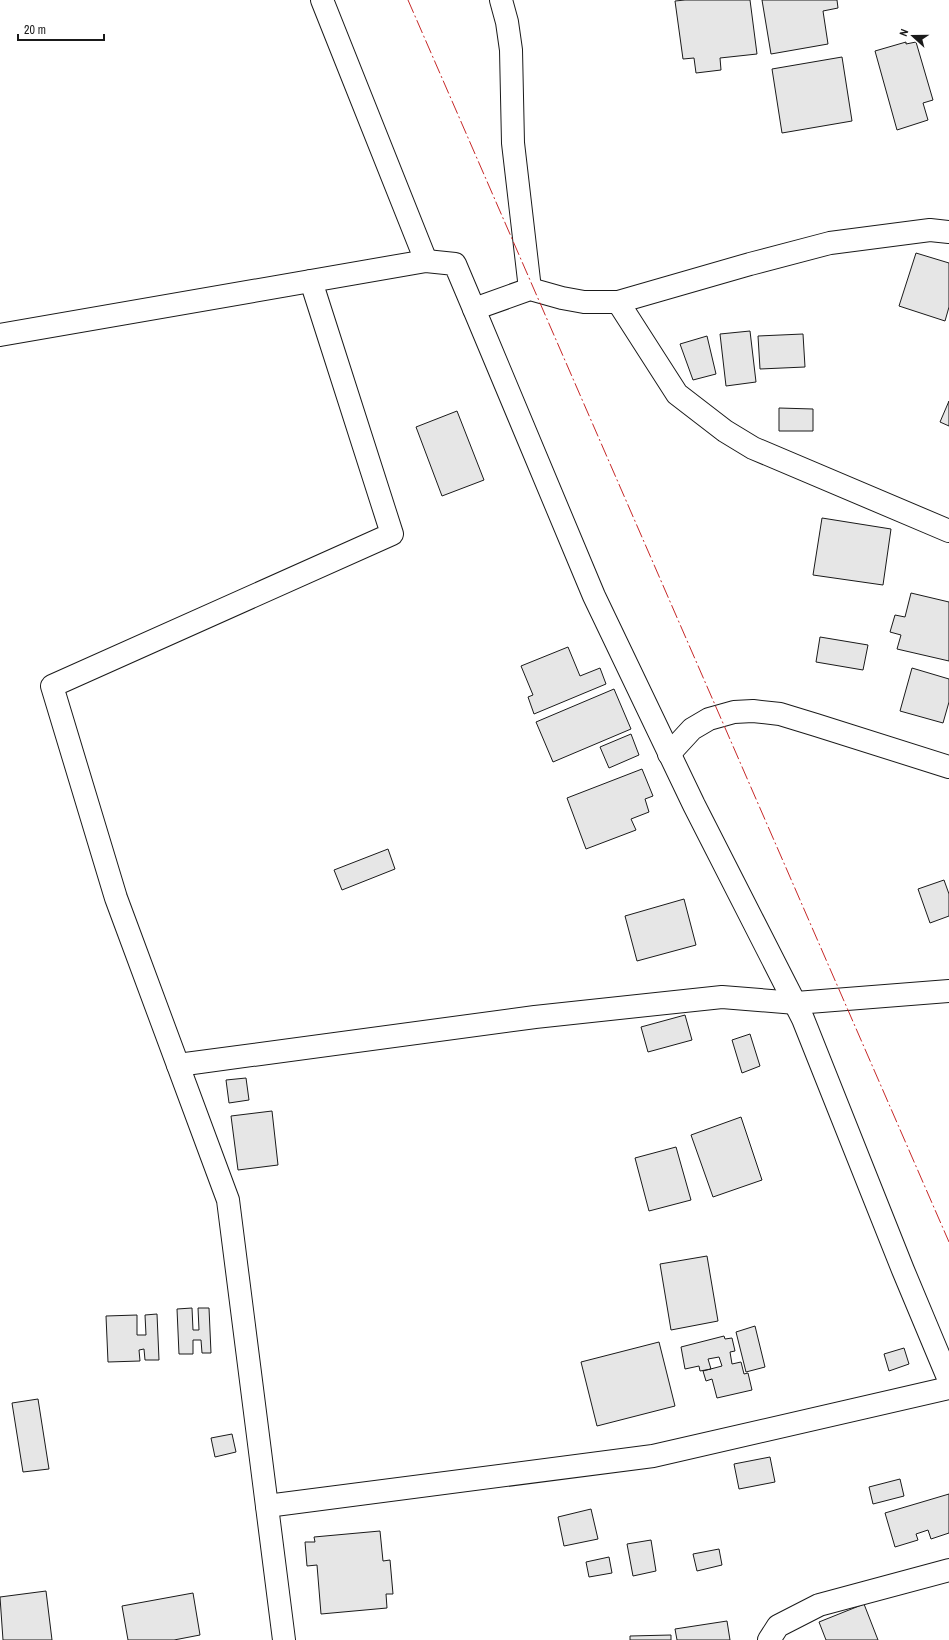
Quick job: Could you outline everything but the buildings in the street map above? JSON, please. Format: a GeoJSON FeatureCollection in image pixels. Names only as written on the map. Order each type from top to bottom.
{"type":"FeatureCollection","features":[{"type":"Feature","properties":{"kind":"street"},"geometry":{"type":"LineString","coordinates":[[322,0],[426,261]]}},
{"type":"Feature","properties":{"kind":"street"},"geometry":{"type":"LineString","coordinates":[[501,0],[507,22],[511,50],[513,143],[530,290]]}},
{"type":"Feature","properties":{"kind":"street"},"geometry":{"type":"LineString","coordinates":[[474,309],[530,290],[584,302],[618,302],[750,264],[830,243],[930,230],[949,232]]}},
{"type":"Feature","properties":{"kind":"street"},"geometry":{"type":"LineString","coordinates":[[0,335],[426,261],[455,264],[594,596],[694,805],[804,1019],[900,1263],[949,1380]]}},
{"type":"Feature","properties":{"kind":"street"},"geometry":{"type":"LineString","coordinates":[[284,1640],[228,1200],[116,898],[52,686],[392,534],[311,281]]}},
{"type":"Feature","properties":{"kind":"street"},"geometry":{"type":"LineString","coordinates":[[618,302],[677,394],[725,430],[753,448],[949,531]]}},
{"type":"Feature","properties":{"kind":"street"},"geometry":{"type":"LineString","coordinates":[[669,754],[692,729],[709,719],[734,712],[753,710],[780,714],[816,724],[949,766]]}},
{"type":"Feature","properties":{"kind":"street"},"geometry":{"type":"LineString","coordinates":[[178,1065],[535,1018],[722,998],[796,1003],[949,991]]}},
{"type":"Feature","properties":{"kind":"street"},"geometry":{"type":"LineString","coordinates":[[267,1506],[653,1456],[949,1388]]}},
{"type":"Feature","properties":{"kind":"street"},"geometry":{"type":"LineString","coordinates":[[770,1640],[778,1626],[819,1605],[949,1570]]}},
{"type":"Feature","properties":{"kind":"power"},"geometry":{"type":"LineString","coordinates":[[408,0],[949,1242]]}}]}
